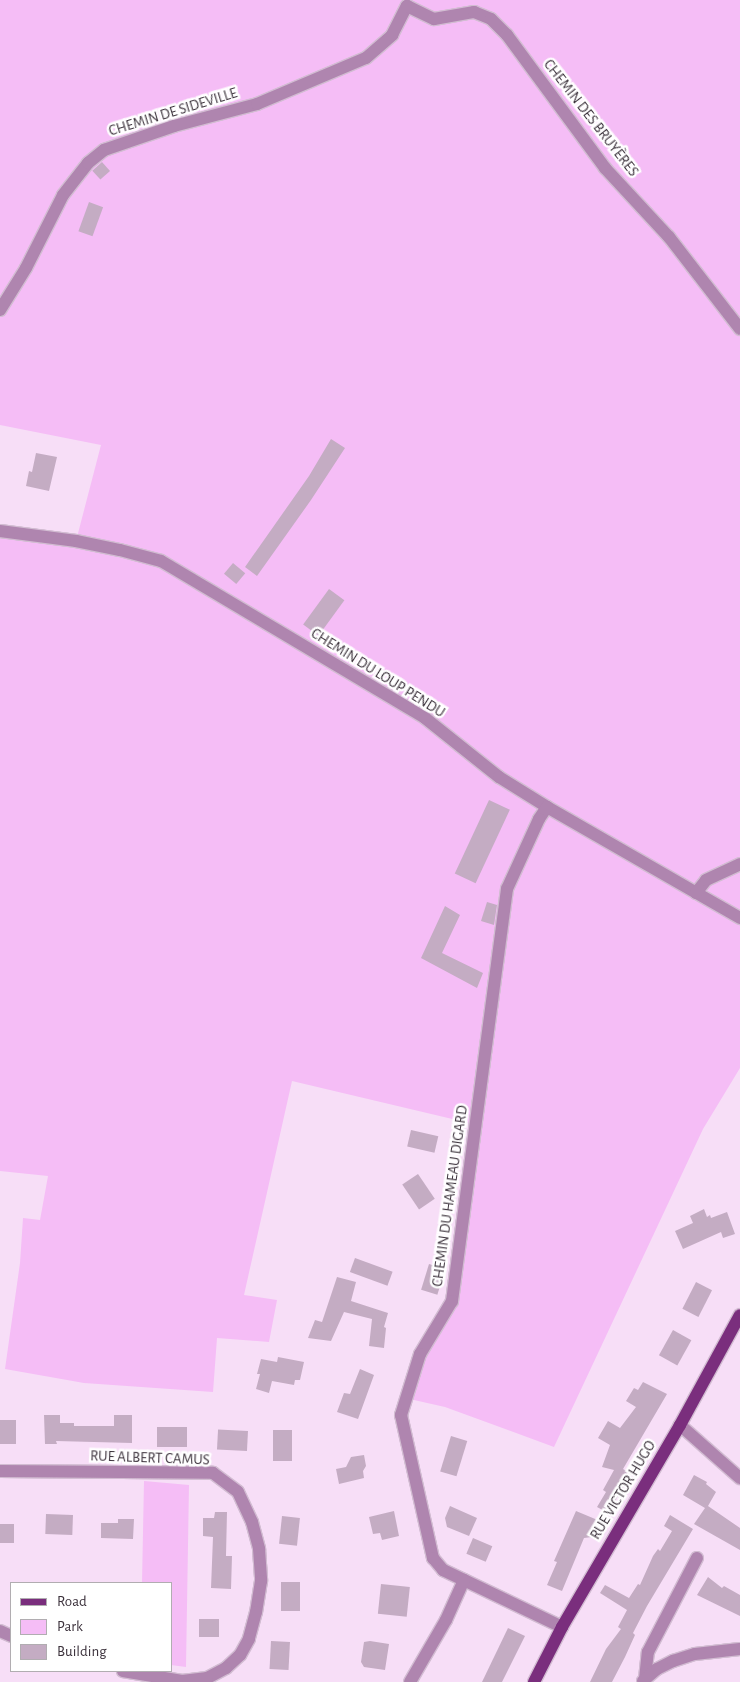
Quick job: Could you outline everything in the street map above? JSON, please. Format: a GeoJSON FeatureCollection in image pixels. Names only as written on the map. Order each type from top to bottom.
{"type":"FeatureCollection","features":[{"type":"Feature","properties":{"kind":"main road","name":"RUE VICTOR HUGO"},"geometry":{"type":"LineString","coordinates":[[534,1682],[562,1627],[680,1426],[740,1315]]}},
{"type":"Feature","properties":{"kind":"street","name":"CHEMIN DE SIDEVILLE"},"geometry":{"type":"LineString","coordinates":[[0,310],[26,268],[63,195],[88,163],[104,150],[174,126],[257,104],[366,58],[392,35],[407,6]]}},
{"type":"Feature","properties":{"kind":"street","name":"CHEMIN DES BRUYÈRES"},"geometry":{"type":"LineString","coordinates":[[407,6],[434,19],[474,12],[492,19],[507,35],[606,168],[669,237],[740,329]]}},
{"type":"Feature","properties":{"kind":"street","name":"CHEMIN DU LOUP PENDU"},"geometry":{"type":"LineString","coordinates":[[0,531],[76,541],[120,550],[161,562],[425,718],[499,777],[547,807],[740,918]]}},
{"type":"Feature","properties":{"kind":"street","name":"CHEMIN DU HAMEAU DIGARD"},"geometry":{"type":"LineString","coordinates":[[547,807],[507,889],[452,1301],[420,1354],[401,1415],[433,1558],[443,1570],[562,1627]]}},
{"type":"Feature","properties":{"kind":"street"},"geometry":{"type":"LineString","coordinates":[[696,893],[706,880],[740,864]]}},
{"type":"Feature","properties":{"kind":"street"},"geometry":{"type":"LineString","coordinates":[[680,1426],[740,1478]]}},
{"type":"Feature","properties":{"kind":"street","name":"RUE ALBERT CAMUS"},"geometry":{"type":"LineString","coordinates":[[0,1471],[213,1473],[238,1492],[252,1522],[259,1549],[261,1581],[249,1639],[240,1655],[226,1668],[207,1678],[182,1681],[129,1672]]}},
{"type":"Feature","properties":{"kind":"street"},"geometry":{"type":"LineString","coordinates":[[643,1680],[648,1652],[697,1558]]}},
{"type":"Feature","properties":{"kind":"street"},"geometry":{"type":"LineString","coordinates":[[410,1682],[446,1620],[464,1580]]}},
{"type":"Feature","properties":{"kind":"street"},"geometry":{"type":"LineString","coordinates":[[643,1680],[657,1668],[695,1654],[740,1648]]}},
{"type":"Feature","properties":{"kind":"green space"},"geometry":{"type":"Polygon","coordinates":[[[0,0],[740,0],[740,1068],[703,1129],[554,1447],[445,1407],[405,1398],[452,1301],[476,1127],[465,1122],[292,1081],[244,1295],[277,1300],[269,1342],[217,1338],[213,1392],[84,1383],[5,1369],[20,1263],[23,1218],[40,1220],[48,1176],[0,1171],[0,531],[76,541],[101,445],[0,425],[0,0]]]}},
{"type":"Feature","properties":{"kind":"green space"},"geometry":{"type":"Polygon","coordinates":[[[144,1481],[189,1485],[186,1667],[172,1665],[172,1582],[142,1582],[144,1481]]]}},
{"type":"Feature","properties":{"kind":"building"},"geometry":{"type":"Polygon","coordinates":[[[102,162],[110,171],[100,180],[92,171],[102,162]]]}},
{"type":"Feature","properties":{"kind":"building"},"geometry":{"type":"Polygon","coordinates":[[[89,202],[103,207],[92,236],[78,231],[89,202]]]}},
{"type":"Feature","properties":{"kind":"building"},"geometry":{"type":"Polygon","coordinates":[[[331,439],[345,448],[257,576],[245,567],[309,476],[331,439]]]}},
{"type":"Feature","properties":{"kind":"building"},"geometry":{"type":"Polygon","coordinates":[[[36,453],[57,457],[49,491],[26,486],[29,471],[32,472],[36,453]]]}},
{"type":"Feature","properties":{"kind":"building"},"geometry":{"type":"Polygon","coordinates":[[[233,563],[245,573],[236,584],[224,574],[233,563]]]}},
{"type":"Feature","properties":{"kind":"building"},"geometry":{"type":"Polygon","coordinates":[[[329,589],[344,600],[319,636],[303,625],[329,589]]]}},
{"type":"Feature","properties":{"kind":"building"},"geometry":{"type":"Polygon","coordinates":[[[489,800],[510,810],[476,883],[455,873],[489,800]]]}},
{"type":"Feature","properties":{"kind":"building"},"geometry":{"type":"Polygon","coordinates":[[[487,902],[497,905],[494,925],[481,921],[487,902]]]}},
{"type":"Feature","properties":{"kind":"building"},"geometry":{"type":"Polygon","coordinates":[[[445,906],[460,915],[442,953],[483,973],[477,988],[421,958],[445,906]]]}},
{"type":"Feature","properties":{"kind":"building"},"geometry":{"type":"Polygon","coordinates":[[[411,1130],[438,1136],[434,1153],[407,1147],[411,1130]]]}},
{"type":"Feature","properties":{"kind":"building"},"geometry":{"type":"Polygon","coordinates":[[[418,1174],[435,1199],[419,1209],[402,1185],[418,1174]]]}},
{"type":"Feature","properties":{"kind":"building"},"geometry":{"type":"Polygon","coordinates":[[[704,1209],[707,1217],[710,1215],[711,1218],[727,1212],[735,1234],[723,1238],[721,1232],[683,1249],[675,1231],[693,1223],[690,1216],[704,1209]]]}},
{"type":"Feature","properties":{"kind":"building"},"geometry":{"type":"Polygon","coordinates":[[[355,1258],[393,1272],[387,1286],[350,1272],[355,1258]]]}},
{"type":"Feature","properties":{"kind":"building"},"geometry":{"type":"Polygon","coordinates":[[[429,1264],[445,1269],[437,1295],[421,1290],[429,1264]]]}},
{"type":"Feature","properties":{"kind":"building"},"geometry":{"type":"Polygon","coordinates":[[[337,1277],[356,1282],[351,1301],[388,1313],[384,1327],[386,1328],[384,1348],[369,1346],[372,1319],[344,1312],[331,1341],[308,1338],[315,1320],[322,1322],[337,1277]]]}},
{"type":"Feature","properties":{"kind":"building"},"geometry":{"type":"Polygon","coordinates":[[[696,1282],[712,1290],[698,1317],[682,1309],[696,1282]]]}},
{"type":"Feature","properties":{"kind":"building"},"geometry":{"type":"Polygon","coordinates":[[[673,1330],[691,1340],[677,1366],[659,1355],[673,1330]]]}},
{"type":"Feature","properties":{"kind":"building"},"geometry":{"type":"Polygon","coordinates":[[[278,1357],[304,1362],[300,1380],[295,1380],[294,1385],[272,1381],[269,1393],[256,1389],[261,1359],[277,1362],[278,1357]]]}},
{"type":"Feature","properties":{"kind":"building"},"geometry":{"type":"Polygon","coordinates":[[[360,1369],[374,1375],[358,1419],[337,1412],[344,1393],[350,1394],[360,1369]]]}},
{"type":"Feature","properties":{"kind":"building"},"geometry":{"type":"Polygon","coordinates":[[[643,1382],[667,1394],[623,1469],[631,1474],[608,1513],[597,1507],[606,1492],[603,1490],[614,1470],[602,1467],[610,1445],[598,1438],[608,1421],[620,1428],[636,1407],[626,1401],[634,1388],[638,1390],[643,1382]]]}},
{"type":"Feature","properties":{"kind":"building"},"geometry":{"type":"Polygon","coordinates":[[[44,1415],[60,1415],[60,1423],[74,1423],[74,1426],[114,1426],[114,1415],[132,1415],[132,1443],[56,1441],[57,1444],[45,1444],[44,1415]]]}},
{"type":"Feature","properties":{"kind":"building"},"geometry":{"type":"Polygon","coordinates":[[[0,1420],[16,1420],[16,1444],[0,1444],[0,1420]]]}},
{"type":"Feature","properties":{"kind":"building"},"geometry":{"type":"Polygon","coordinates":[[[157,1427],[187,1427],[187,1447],[157,1447],[157,1427]]]}},
{"type":"Feature","properties":{"kind":"building"},"geometry":{"type":"Polygon","coordinates":[[[218,1429],[248,1431],[247,1451],[217,1449],[218,1429]]]}},
{"type":"Feature","properties":{"kind":"building"},"geometry":{"type":"Polygon","coordinates":[[[273,1430],[292,1430],[292,1461],[273,1461],[273,1430]]]}},
{"type":"Feature","properties":{"kind":"building"},"geometry":{"type":"Polygon","coordinates":[[[451,1436],[467,1441],[456,1476],[440,1471],[451,1436]]]}},
{"type":"Feature","properties":{"kind":"building"},"geometry":{"type":"Polygon","coordinates":[[[364,1455],[366,1466],[363,1471],[364,1478],[339,1484],[336,1469],[346,1467],[351,1457],[364,1455]]]}},
{"type":"Feature","properties":{"kind":"building"},"geometry":{"type":"Polygon","coordinates":[[[694,1475],[707,1482],[706,1484],[716,1492],[708,1506],[740,1528],[740,1550],[694,1524],[705,1508],[683,1495],[694,1475]]]}},
{"type":"Feature","properties":{"kind":"building"},"geometry":{"type":"Polygon","coordinates":[[[450,1506],[477,1518],[469,1536],[447,1527],[445,1518],[450,1506]]]}},
{"type":"Feature","properties":{"kind":"building"},"geometry":{"type":"Polygon","coordinates":[[[394,1511],[399,1536],[382,1540],[380,1533],[373,1534],[369,1517],[394,1511]]]}},
{"type":"Feature","properties":{"kind":"building"},"geometry":{"type":"Polygon","coordinates":[[[576,1511],[600,1521],[592,1537],[584,1538],[562,1591],[547,1585],[557,1562],[554,1561],[576,1511]]]}},
{"type":"Feature","properties":{"kind":"building"},"geometry":{"type":"Polygon","coordinates":[[[215,1512],[227,1512],[226,1556],[232,1556],[231,1589],[211,1588],[213,1537],[203,1536],[203,1518],[214,1518],[215,1512]]]}},
{"type":"Feature","properties":{"kind":"building"},"geometry":{"type":"Polygon","coordinates":[[[46,1514],[73,1515],[72,1535],[45,1534],[46,1514]]]}},
{"type":"Feature","properties":{"kind":"building"},"geometry":{"type":"Polygon","coordinates":[[[670,1515],[693,1529],[647,1606],[612,1682],[590,1682],[606,1649],[621,1629],[618,1627],[627,1610],[600,1593],[605,1585],[629,1598],[638,1584],[640,1585],[653,1556],[658,1549],[660,1551],[672,1531],[664,1526],[670,1515]]]}},
{"type":"Feature","properties":{"kind":"building"},"geometry":{"type":"Polygon","coordinates":[[[282,1516],[300,1518],[297,1546],[279,1544],[282,1516]]]}},
{"type":"Feature","properties":{"kind":"building"},"geometry":{"type":"Polygon","coordinates":[[[118,1519],[134,1519],[133,1539],[101,1538],[101,1523],[118,1523],[118,1519]]]}},
{"type":"Feature","properties":{"kind":"building"},"geometry":{"type":"Polygon","coordinates":[[[0,1524],[14,1524],[14,1543],[0,1543],[0,1524]]]}},
{"type":"Feature","properties":{"kind":"building"},"geometry":{"type":"Polygon","coordinates":[[[473,1538],[492,1546],[486,1562],[466,1554],[473,1538]]]}},
{"type":"Feature","properties":{"kind":"building"},"geometry":{"type":"Polygon","coordinates":[[[708,1577],[722,1588],[724,1586],[740,1595],[740,1616],[697,1595],[708,1577]]]}},
{"type":"Feature","properties":{"kind":"building"},"geometry":{"type":"Polygon","coordinates":[[[281,1582],[300,1582],[300,1611],[281,1611],[281,1582]]]}},
{"type":"Feature","properties":{"kind":"building"},"geometry":{"type":"Polygon","coordinates":[[[381,1584],[410,1587],[407,1617],[378,1614],[381,1584]]]}},
{"type":"Feature","properties":{"kind":"building"},"geometry":{"type":"Polygon","coordinates":[[[199,1619],[219,1619],[219,1637],[199,1637],[199,1619]]]}},
{"type":"Feature","properties":{"kind":"building"},"geometry":{"type":"Polygon","coordinates":[[[508,1628],[525,1636],[502,1682],[482,1682],[508,1628]]]}},
{"type":"Feature","properties":{"kind":"building"},"geometry":{"type":"Polygon","coordinates":[[[271,1641],[290,1642],[289,1670],[270,1669],[271,1641]]]}},
{"type":"Feature","properties":{"kind":"building"},"geometry":{"type":"Polygon","coordinates":[[[364,1642],[389,1644],[385,1670],[364,1667],[361,1662],[364,1642]]]}}]}
